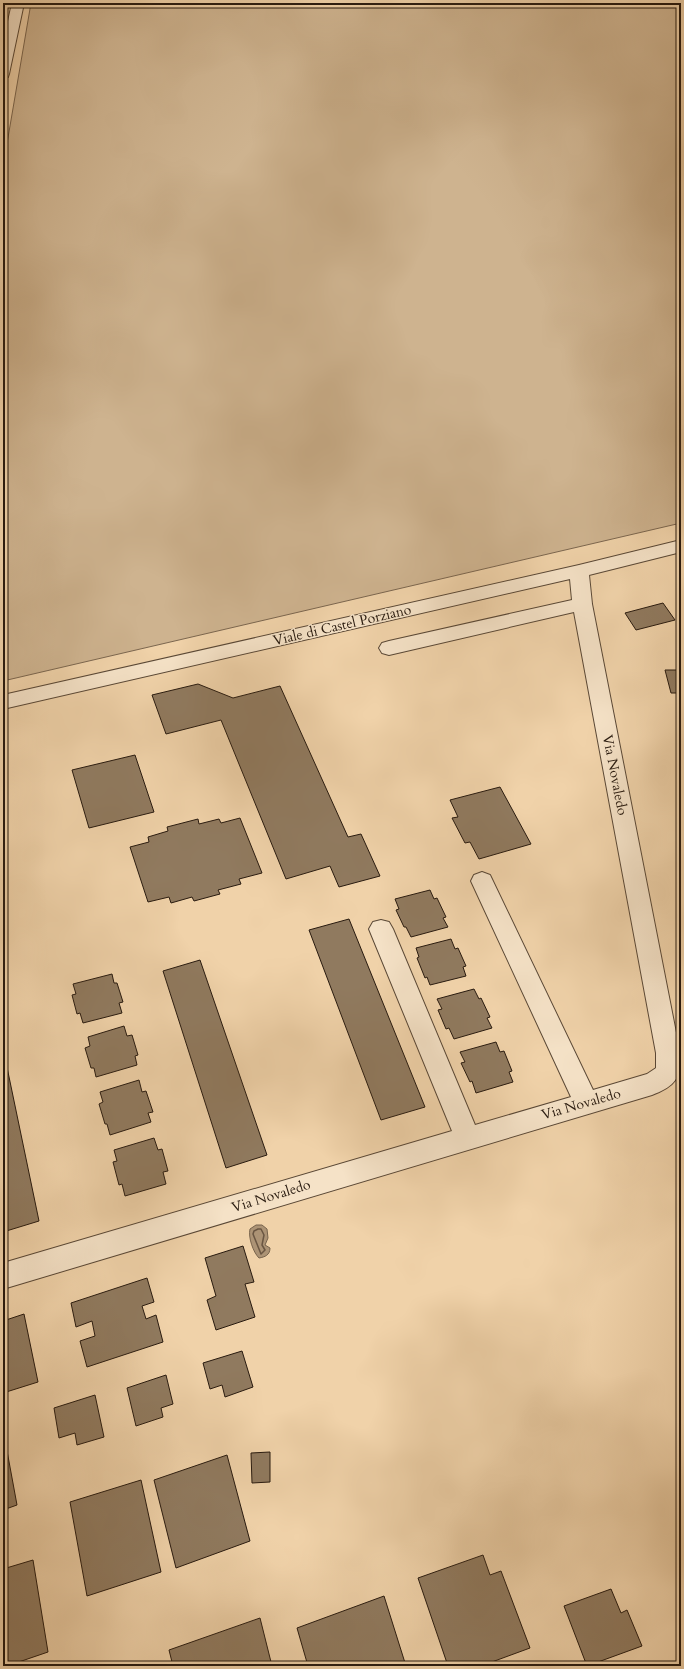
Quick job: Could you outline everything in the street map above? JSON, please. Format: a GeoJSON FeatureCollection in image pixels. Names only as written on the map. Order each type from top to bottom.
{"type":"FeatureCollection","features":[{"type":"Feature","properties":{"kind":"street"},"geometry":{"type":"LineString","coordinates":[[3,4],[18,4],[3,74]]}},
{"type":"Feature","properties":{"kind":"street","name":"Viale di Castel Porziano"},"geometry":{"type":"LineString","coordinates":[[3,702],[579,571],[681,546]]}},
{"type":"Feature","properties":{"kind":"street","name":"Via Novaledo"},"geometry":{"type":"LineString","coordinates":[[3,1276],[586,1102],[658,1082],[667,1074],[669,1063],[582,604],[579,571]]}},
{"type":"Feature","properties":{"kind":"street"},"geometry":{"type":"LineString","coordinates":[[389,648],[582,604]]}},
{"type":"Feature","properties":{"kind":"street"},"geometry":{"type":"LineString","coordinates":[[482,881],[586,1102]]}},
{"type":"Feature","properties":{"kind":"street"},"geometry":{"type":"LineString","coordinates":[[380,928],[468,1138]]}},
{"type":"Feature","properties":{"kind":"shaded area"},"geometry":{"type":"Polygon","coordinates":[[[31,3],[681,3],[681,523],[3,681],[3,167],[31,3]]]}},
{"type":"Feature","properties":{"kind":"water"},"geometry":{"type":"Polygon","coordinates":[[[256,1225],[262,1225],[267,1229],[268,1238],[265,1245],[270,1248],[267,1255],[259,1258],[250,1240],[250,1229],[256,1225]]]}},
{"type":"Feature","properties":{"kind":"building"},"geometry":{"type":"Polygon","coordinates":[[[663,603],[675,620],[636,630],[625,613],[663,603]]]}},
{"type":"Feature","properties":{"kind":"building"},"geometry":{"type":"Polygon","coordinates":[[[665,670],[681,670],[681,693],[671,693],[665,670]]]}},
{"type":"Feature","properties":{"kind":"building"},"geometry":{"type":"Polygon","coordinates":[[[198,684],[233,698],[280,686],[348,837],[361,834],[380,876],[339,887],[330,866],[286,879],[221,720],[166,734],[152,695],[198,684]]]}},
{"type":"Feature","properties":{"kind":"building"},"geometry":{"type":"Polygon","coordinates":[[[135,755],[154,812],[89,828],[72,770],[135,755]]]}},
{"type":"Feature","properties":{"kind":"building"},"geometry":{"type":"Polygon","coordinates":[[[500,787],[531,844],[479,859],[470,842],[465,843],[452,818],[458,817],[450,800],[500,787]]]}},
{"type":"Feature","properties":{"kind":"building"},"geometry":{"type":"Polygon","coordinates":[[[240,818],[262,873],[239,879],[241,884],[218,890],[220,894],[194,901],[192,897],[171,903],[169,897],[148,902],[130,847],[149,842],[148,837],[168,831],[167,827],[198,819],[199,824],[219,819],[221,823],[240,818]]]}},
{"type":"Feature","properties":{"kind":"building"},"geometry":{"type":"Polygon","coordinates":[[[430,890],[434,899],[437,898],[446,917],[443,918],[448,927],[411,937],[406,927],[404,927],[396,910],[399,909],[395,899],[430,890]]]}},
{"type":"Feature","properties":{"kind":"building"},"geometry":{"type":"Polygon","coordinates":[[[349,919],[425,1107],[381,1120],[309,930],[349,919]]]}},
{"type":"Feature","properties":{"kind":"building"},"geometry":{"type":"Polygon","coordinates":[[[451,939],[455,949],[458,948],[466,966],[463,967],[466,976],[430,985],[427,977],[425,978],[417,958],[419,957],[416,948],[451,939]]]}},
{"type":"Feature","properties":{"kind":"building"},"geometry":{"type":"Polygon","coordinates":[[[200,960],[267,1155],[226,1168],[163,971],[200,960]]]}},
{"type":"Feature","properties":{"kind":"building"},"geometry":{"type":"Polygon","coordinates":[[[112,974],[114,983],[117,983],[123,1002],[119,1003],[122,1013],[83,1023],[80,1013],[77,1014],[72,995],[76,994],[73,984],[112,974]]]}},
{"type":"Feature","properties":{"kind":"building"},"geometry":{"type":"Polygon","coordinates":[[[474,989],[479,999],[481,998],[490,1017],[487,1018],[492,1028],[454,1039],[449,1028],[446,1029],[438,1010],[442,1009],[437,999],[474,989]]]}},
{"type":"Feature","properties":{"kind":"building"},"geometry":{"type":"Polygon","coordinates":[[[124,1026],[127,1036],[132,1035],[138,1055],[135,1056],[137,1065],[96,1077],[94,1068],[91,1068],[85,1048],[90,1046],[88,1037],[124,1026]]]}},
{"type":"Feature","properties":{"kind":"building"},"geometry":{"type":"Polygon","coordinates":[[[496,1042],[500,1052],[504,1051],[512,1071],[509,1072],[513,1082],[476,1093],[472,1081],[470,1082],[461,1063],[465,1062],[460,1052],[496,1042]]]}},
{"type":"Feature","properties":{"kind":"building"},"geometry":{"type":"Polygon","coordinates":[[[3,1048],[39,1221],[3,1232],[3,1048]]]}},
{"type":"Feature","properties":{"kind":"building"},"geometry":{"type":"Polygon","coordinates":[[[139,1080],[142,1092],[146,1091],[153,1112],[148,1113],[151,1122],[110,1135],[99,1104],[103,1102],[100,1092],[139,1080]]]}},
{"type":"Feature","properties":{"kind":"building"},"geometry":{"type":"Polygon","coordinates":[[[154,1138],[158,1150],[162,1149],[168,1171],[163,1172],[166,1184],[125,1196],[122,1184],[119,1185],[113,1162],[117,1161],[114,1150],[154,1138]]]}},
{"type":"Feature","properties":{"kind":"building"},"geometry":{"type":"Polygon","coordinates":[[[243,1246],[254,1282],[245,1284],[255,1317],[216,1330],[207,1300],[216,1296],[205,1258],[243,1246]]]}},
{"type":"Feature","properties":{"kind":"building"},"geometry":{"type":"Polygon","coordinates":[[[147,1278],[154,1302],[142,1306],[146,1319],[156,1315],[163,1342],[87,1367],[80,1341],[95,1336],[92,1321],[76,1327],[71,1303],[147,1278]]]}},
{"type":"Feature","properties":{"kind":"building"},"geometry":{"type":"Polygon","coordinates":[[[24,1314],[38,1382],[3,1393],[3,1321],[24,1314]]]}},
{"type":"Feature","properties":{"kind":"building"},"geometry":{"type":"Polygon","coordinates":[[[242,1351],[253,1387],[225,1397],[222,1385],[210,1389],[203,1363],[242,1351]]]}},
{"type":"Feature","properties":{"kind":"building"},"geometry":{"type":"Polygon","coordinates":[[[166,1375],[173,1404],[161,1408],[163,1417],[136,1426],[127,1388],[166,1375]]]}},
{"type":"Feature","properties":{"kind":"building"},"geometry":{"type":"Polygon","coordinates":[[[95,1395],[104,1437],[77,1445],[75,1433],[59,1438],[54,1408],[95,1395]]]}},
{"type":"Feature","properties":{"kind":"building"},"geometry":{"type":"Polygon","coordinates":[[[3,1429],[17,1505],[3,1510],[3,1429]]]}},
{"type":"Feature","properties":{"kind":"building"},"geometry":{"type":"Polygon","coordinates":[[[270,1452],[270,1482],[252,1483],[251,1453],[270,1452]]]}},
{"type":"Feature","properties":{"kind":"building"},"geometry":{"type":"Polygon","coordinates":[[[227,1455],[250,1541],[176,1568],[154,1480],[227,1455]]]}},
{"type":"Feature","properties":{"kind":"building"},"geometry":{"type":"Polygon","coordinates":[[[141,1480],[161,1572],[87,1596],[70,1502],[141,1480]]]}},
{"type":"Feature","properties":{"kind":"building"},"geometry":{"type":"Polygon","coordinates":[[[483,1555],[490,1575],[501,1571],[530,1648],[481,1666],[448,1666],[418,1578],[483,1555]]]}},
{"type":"Feature","properties":{"kind":"building"},"geometry":{"type":"Polygon","coordinates":[[[33,1560],[48,1652],[3,1666],[3,1569],[33,1560]]]}},
{"type":"Feature","properties":{"kind":"building"},"geometry":{"type":"Polygon","coordinates":[[[611,1589],[621,1613],[627,1610],[642,1646],[587,1666],[564,1606],[611,1589]]]}},
{"type":"Feature","properties":{"kind":"building"},"geometry":{"type":"Polygon","coordinates":[[[384,1596],[406,1666],[308,1666],[297,1628],[384,1596]]]}},
{"type":"Feature","properties":{"kind":"building"},"geometry":{"type":"Polygon","coordinates":[[[260,1618],[272,1666],[173,1666],[169,1650],[260,1618]]]}}]}
